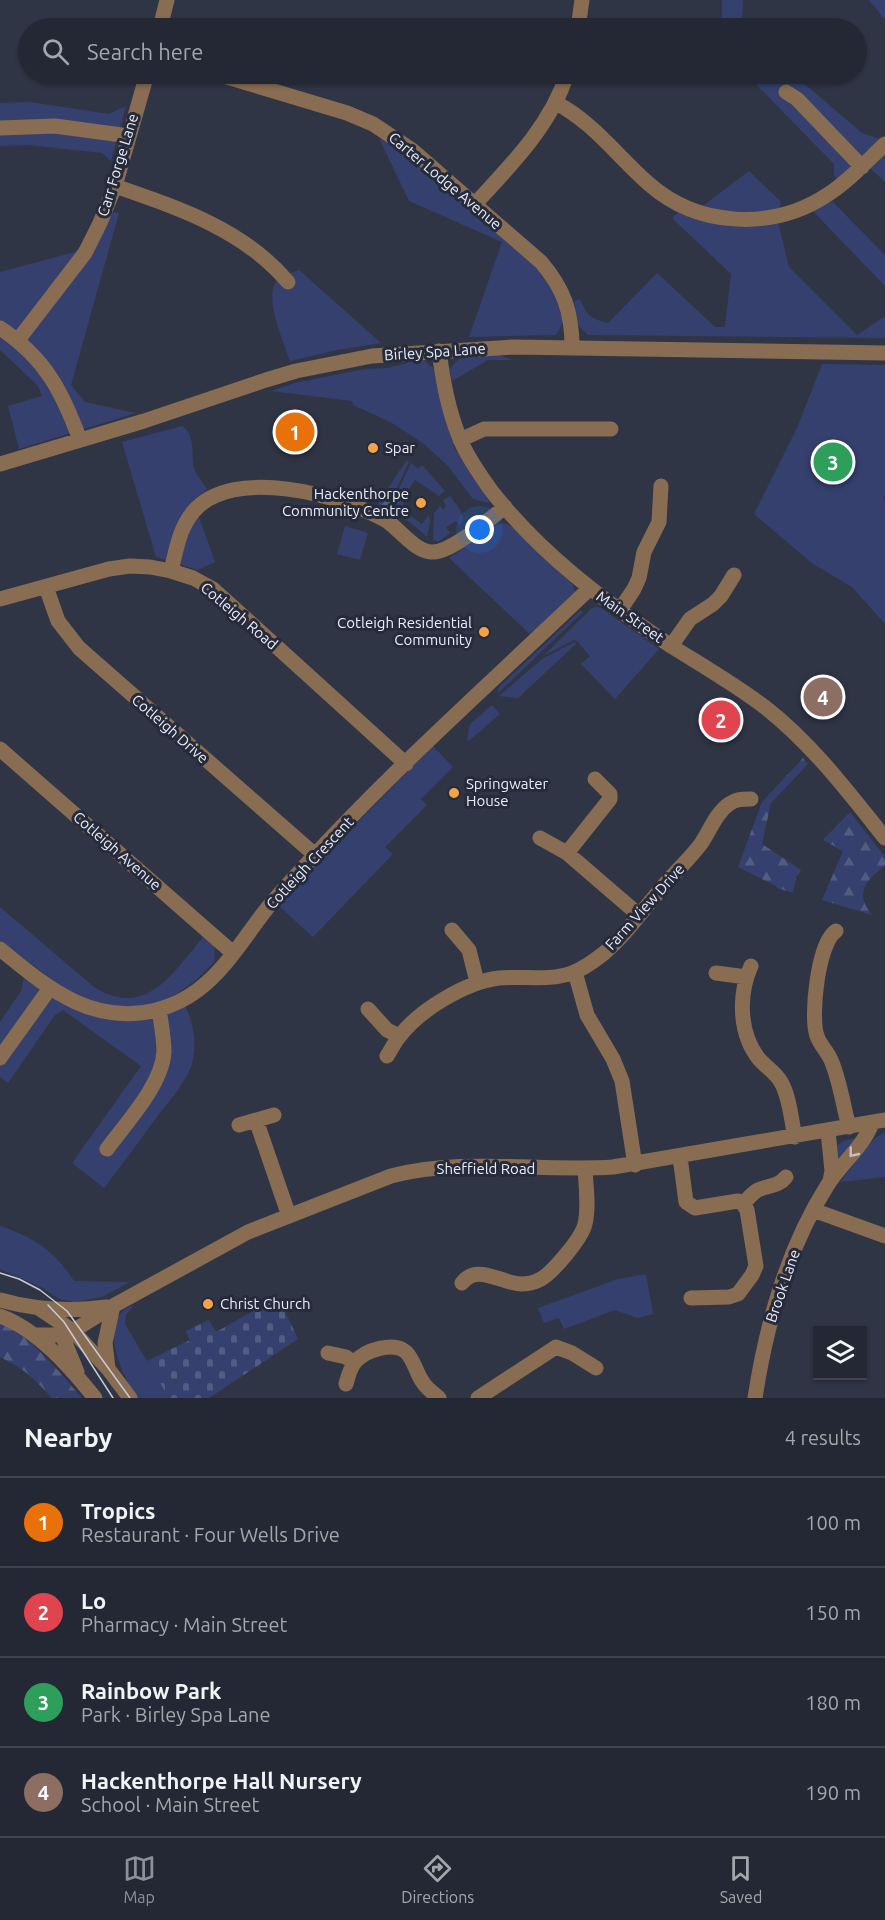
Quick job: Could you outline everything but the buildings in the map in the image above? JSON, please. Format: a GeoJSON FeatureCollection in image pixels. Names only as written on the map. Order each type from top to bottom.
{"type":"FeatureCollection","features":[{"type":"Feature","properties":{"kind":"street"},"geometry":{"type":"LineString","coordinates":[[162,18],[167,0]]}},
{"type":"Feature","properties":{"kind":"street"},"geometry":{"type":"LineString","coordinates":[[579,18],[582,0]]}},
{"type":"Feature","properties":{"kind":"street","name":"Carr Forge Lane"},"geometry":{"type":"LineString","coordinates":[[18,340],[85,253],[100,223],[115,186],[144,84]]}},
{"type":"Feature","properties":{"kind":"street","name":"Carter Lodge Avenue"},"geometry":{"type":"LineString","coordinates":[[250,84],[347,113],[373,124],[412,150],[541,262],[551,274],[567,303],[573,347]]}},
{"type":"Feature","properties":{"kind":"street"},"geometry":{"type":"LineString","coordinates":[[475,204],[534,135],[556,103],[563,84]]}},
{"type":"Feature","properties":{"kind":"street"},"geometry":{"type":"LineString","coordinates":[[786,92],[797,99],[862,167]]}},
{"type":"Feature","properties":{"kind":"street"},"geometry":{"type":"LineString","coordinates":[[556,103],[567,109],[608,142],[648,183],[666,197],[705,215],[748,219],[771,218],[788,214],[826,195],[862,167],[885,144]]}},
{"type":"Feature","properties":{"kind":"street"},"geometry":{"type":"LineString","coordinates":[[0,128],[55,126],[129,136]]}},
{"type":"Feature","properties":{"kind":"street"},"geometry":{"type":"LineString","coordinates":[[115,186],[163,202],[228,232],[255,250],[288,282]]}},
{"type":"Feature","properties":{"kind":"street"},"geometry":{"type":"LineString","coordinates":[[0,328],[18,340],[38,360],[58,387],[80,440]]}},
{"type":"Feature","properties":{"kind":"street","name":"Birley Spa Lane"},"geometry":{"type":"LineString","coordinates":[[0,464],[201,403],[234,389],[296,371],[372,356],[513,347],[885,353]]}},
{"type":"Feature","properties":{"kind":"street","name":"Main Street"},"geometry":{"type":"LineString","coordinates":[[439,351],[450,411],[460,441],[470,460],[525,530],[589,589],[671,646],[745,692],[785,724],[812,752],[885,838]]}},
{"type":"Feature","properties":{"kind":"street"},"geometry":{"type":"LineString","coordinates":[[460,441],[484,429],[611,429]]}},
{"type":"Feature","properties":{"kind":"street"},"geometry":{"type":"LineString","coordinates":[[620,610],[639,578],[644,552],[659,522],[662,486]]}},
{"type":"Feature","properties":{"kind":"street"},"geometry":{"type":"LineString","coordinates":[[171,571],[179,538],[193,512],[204,501],[236,489],[285,489],[351,505],[388,522],[429,553],[439,552],[451,546],[505,507]]}},
{"type":"Feature","properties":{"kind":"street","name":"Cotleigh Road"},"geometry":{"type":"LineString","coordinates":[[0,599],[109,569],[130,566],[171,571],[193,578],[213,589],[406,764]]}},
{"type":"Feature","properties":{"kind":"street"},"geometry":{"type":"LineString","coordinates":[[671,646],[690,619],[713,604],[734,575]]}},
{"type":"Feature","properties":{"kind":"street","name":"Cotleigh Drive"},"geometry":{"type":"LineString","coordinates":[[46,587],[58,621],[79,648],[315,855]]}},
{"type":"Feature","properties":{"kind":"street","name":"Cotleigh Crescent"},"geometry":{"type":"LineString","coordinates":[[0,949],[50,988],[88,1008],[128,1015],[178,1003],[198,990],[233,953],[267,909],[315,855],[406,764],[589,589]]}},
{"type":"Feature","properties":{"kind":"street","name":"Cotleigh Avenue"},"geometry":{"type":"LineString","coordinates":[[0,749],[233,953]]}},
{"type":"Feature","properties":{"kind":"street"},"geometry":{"type":"LineString","coordinates":[[567,853],[610,799],[610,795],[595,779]]}},
{"type":"Feature","properties":{"kind":"street","name":"Farm View Drive"},"geometry":{"type":"LineString","coordinates":[[575,972],[619,940],[702,843],[718,815],[728,804],[736,800],[751,799]]}},
{"type":"Feature","properties":{"kind":"street"},"geometry":{"type":"LineString","coordinates":[[540,838],[567,853],[639,915]]}},
{"type":"Feature","properties":{"kind":"street"},"geometry":{"type":"LineString","coordinates":[[452,930],[469,950],[477,982]]}},
{"type":"Feature","properties":{"kind":"street"},"geometry":{"type":"LineString","coordinates":[[836,931],[826,941],[822,952],[817,980],[816,1027],[817,1035],[834,1068],[849,1127]]}},
{"type":"Feature","properties":{"kind":"street"},"geometry":{"type":"LineString","coordinates":[[387,1056],[399,1036],[411,1023],[459,990],[477,982],[517,977],[564,976],[575,972],[587,1015],[613,1059],[622,1081],[635,1165]]}},
{"type":"Feature","properties":{"kind":"street"},"geometry":{"type":"LineString","coordinates":[[716,973],[748,972],[742,1022],[744,1033],[754,1052],[777,1075],[784,1089],[795,1137]]}},
{"type":"Feature","properties":{"kind":"street"},"geometry":{"type":"LineString","coordinates":[[0,1058],[50,988]]}},
{"type":"Feature","properties":{"kind":"street"},"geometry":{"type":"LineString","coordinates":[[368,1008],[387,1030],[399,1036]]}},
{"type":"Feature","properties":{"kind":"street"},"geometry":{"type":"LineString","coordinates":[[107,1149],[148,1092],[161,1067],[164,1051],[159,1009]]}},
{"type":"Feature","properties":{"kind":"street"},"geometry":{"type":"LineString","coordinates":[[239,1125],[274,1115]]}},
{"type":"Feature","properties":{"kind":"street"},"geometry":{"type":"LineString","coordinates":[[256,1120],[289,1216]]}},
{"type":"Feature","properties":{"kind":"street","name":"Sheffield Road"},"geometry":{"type":"LineString","coordinates":[[66,1329],[113,1306],[230,1241],[391,1176],[416,1170],[492,1167],[585,1169],[635,1165],[878,1121]]}},
{"type":"Feature","properties":{"kind":"street","name":"Brook Lane"},"geometry":{"type":"LineString","coordinates":[[755,1398],[758,1375],[774,1310],[798,1243],[813,1210],[830,1181],[878,1121]]}},
{"type":"Feature","properties":{"kind":"street"},"geometry":{"type":"LineString","coordinates":[[828,1131],[832,1171],[830,1181]]}},
{"type":"Feature","properties":{"kind":"street"},"geometry":{"type":"LineString","coordinates":[[680,1157],[686,1202],[690,1205],[695,1208],[738,1202],[743,1204],[747,1210],[756,1266],[738,1294],[729,1297],[691,1298]]}},
{"type":"Feature","properties":{"kind":"street"},"geometry":{"type":"LineString","coordinates":[[462,1284],[466,1277],[475,1274],[520,1284],[541,1280],[573,1247],[585,1227],[585,1169]]}},
{"type":"Feature","properties":{"kind":"street"},"geometry":{"type":"LineString","coordinates":[[743,1204],[759,1189],[776,1185],[786,1177]]}},
{"type":"Feature","properties":{"kind":"street"},"geometry":{"type":"LineString","coordinates":[[813,1210],[885,1236]]}},
{"type":"Feature","properties":{"kind":"street","name":"Sheffield Road"},"geometry":{"type":"LineString","coordinates":[[0,1300],[40,1309],[76,1311],[113,1306]]}},
{"type":"Feature","properties":{"kind":"street"},"geometry":{"type":"LineString","coordinates":[[109,1370],[105,1343],[113,1306]]}},
{"type":"Feature","properties":{"kind":"street"},"geometry":{"type":"LineString","coordinates":[[40,1309],[66,1329],[109,1370],[130,1398]]}},
{"type":"Feature","properties":{"kind":"street"},"geometry":{"type":"LineString","coordinates":[[76,1311],[66,1329],[79,1378]]}},
{"type":"Feature","properties":{"kind":"street"},"geometry":{"type":"LineString","coordinates":[[0,1316],[31,1333],[79,1378],[95,1398]]}},
{"type":"Feature","properties":{"kind":"street"},"geometry":{"type":"LineString","coordinates":[[31,1333],[66,1329]]}},
{"type":"Feature","properties":{"kind":"street"},"geometry":{"type":"LineString","coordinates":[[346,1384],[354,1363],[369,1353],[389,1347],[404,1350],[409,1355],[422,1381],[439,1398]]}},
{"type":"Feature","properties":{"kind":"street"},"geometry":{"type":"LineString","coordinates":[[478,1398],[556,1347],[572,1353],[596,1368]]}},
{"type":"Feature","properties":{"kind":"street"},"geometry":{"type":"LineString","coordinates":[[328,1353],[346,1357],[354,1363]]}},
{"type":"Feature","properties":{"kind":"green space"},"geometry":{"type":"Polygon","coordinates":[[[722,0],[743,0],[742,18],[722,18],[722,0]]]}},
{"type":"Feature","properties":{"kind":"green space"},"geometry":{"type":"Polygon","coordinates":[[[869,0],[885,0],[885,20],[869,0]]]}},
{"type":"Feature","properties":{"kind":"green space"},"geometry":{"type":"Polygon","coordinates":[[[756,84],[805,84],[862,133],[880,139],[838,180],[834,175],[834,164],[756,84]]]}},
{"type":"Feature","properties":{"kind":"green space"},"geometry":{"type":"Polygon","coordinates":[[[30,102],[109,114],[126,106],[111,161],[102,153],[28,145],[0,146],[0,103],[30,102]]]}},
{"type":"Feature","properties":{"kind":"green space"},"geometry":{"type":"Polygon","coordinates":[[[383,137],[406,152],[537,266],[562,305],[564,321],[556,335],[469,337],[502,242],[409,201],[380,140],[383,137]]]}},
{"type":"Feature","properties":{"kind":"green space"},"geometry":{"type":"Polygon","coordinates":[[[885,151],[885,182],[869,167],[885,151]]]}},
{"type":"Feature","properties":{"kind":"green space"},"geometry":{"type":"Polygon","coordinates":[[[749,171],[781,202],[778,222],[789,267],[857,335],[885,316],[885,338],[588,335],[579,326],[574,301],[580,299],[590,316],[608,323],[657,273],[715,327],[725,327],[731,274],[672,218],[678,212],[704,205],[749,171]]]}},
{"type":"Feature","properties":{"kind":"green space"},"geometry":{"type":"Polygon","coordinates":[[[833,202],[885,255],[885,286],[808,206],[833,202]]]}},
{"type":"Feature","properties":{"kind":"green space"},"geometry":{"type":"Polygon","coordinates":[[[112,212],[119,213],[71,385],[85,402],[136,413],[19,449],[8,406],[42,396],[38,386],[0,350],[0,272],[75,252],[112,212]]]}},
{"type":"Feature","properties":{"kind":"green space"},"geometry":{"type":"Polygon","coordinates":[[[299,270],[381,343],[290,361],[279,331],[272,296],[278,279],[299,270]]]}},
{"type":"Feature","properties":{"kind":"green space"},"geometry":{"type":"Polygon","coordinates":[[[497,354],[513,360],[488,360],[452,381],[450,369],[461,356],[497,354]]]}},
{"type":"Feature","properties":{"kind":"green space"},"geometry":{"type":"Polygon","coordinates":[[[418,360],[425,361],[433,368],[454,447],[469,471],[492,499],[488,503],[473,499],[448,466],[423,443],[392,423],[353,405],[352,401],[271,391],[295,383],[365,369],[388,368],[418,360]]]}},
{"type":"Feature","properties":{"kind":"green space"},"geometry":{"type":"Polygon","coordinates":[[[822,364],[885,365],[885,495],[883,498],[885,500],[885,624],[852,587],[813,564],[754,514],[797,428],[822,364]]]}},
{"type":"Feature","properties":{"kind":"green space"},"geometry":{"type":"Polygon","coordinates":[[[182,426],[191,440],[195,471],[207,489],[193,500],[215,562],[198,570],[156,557],[122,442],[182,426]]]}},
{"type":"Feature","properties":{"kind":"green space"},"geometry":{"type":"Polygon","coordinates":[[[406,461],[409,462],[387,509],[378,504],[406,461]]]}},
{"type":"Feature","properties":{"kind":"green space"},"geometry":{"type":"Polygon","coordinates":[[[411,463],[418,469],[422,465],[445,491],[439,496],[415,480],[401,501],[404,504],[397,514],[389,510],[411,463]]]}},
{"type":"Feature","properties":{"kind":"green space"},"geometry":{"type":"Polygon","coordinates":[[[450,496],[462,514],[462,522],[460,526],[456,521],[446,527],[450,533],[438,542],[433,540],[434,513],[440,506],[443,509],[446,506],[443,500],[450,496]]]}},
{"type":"Feature","properties":{"kind":"green space"},"geometry":{"type":"Polygon","coordinates":[[[402,510],[422,524],[429,515],[427,537],[399,515],[402,510]]]}},
{"type":"Feature","properties":{"kind":"green space"},"geometry":{"type":"Polygon","coordinates":[[[504,523],[521,533],[540,550],[573,585],[575,592],[533,637],[449,558],[497,525],[504,523]]]}},
{"type":"Feature","properties":{"kind":"green space"},"geometry":{"type":"Polygon","coordinates":[[[345,526],[368,533],[360,560],[337,554],[345,526]]]}},
{"type":"Feature","properties":{"kind":"green space"},"geometry":{"type":"Polygon","coordinates":[[[597,607],[659,649],[615,699],[581,664],[590,656],[577,641],[574,640],[543,656],[592,608],[597,607]]]}},
{"type":"Feature","properties":{"kind":"green space"},"geometry":{"type":"Polygon","coordinates":[[[581,610],[583,612],[497,694],[499,687],[581,610]]]}},
{"type":"Feature","properties":{"kind":"green space"},"geometry":{"type":"Polygon","coordinates":[[[575,642],[576,644],[518,698],[499,696],[542,659],[575,642]]]}},
{"type":"Feature","properties":{"kind":"green space"},"geometry":{"type":"Polygon","coordinates":[[[492,705],[500,714],[469,741],[467,739],[470,724],[492,705]]]}},
{"type":"Feature","properties":{"kind":"green space"},"geometry":{"type":"Polygon","coordinates":[[[433,746],[453,767],[421,799],[427,805],[385,847],[393,854],[313,937],[279,906],[334,846],[433,746]]]}},
{"type":"Feature","properties":{"kind":"green space"},"geometry":{"type":"Polygon","coordinates":[[[803,758],[808,764],[771,803],[762,844],[801,870],[796,877],[793,893],[777,888],[738,867],[762,802],[803,758]]]}},
{"type":"Feature","properties":{"kind":"green space"},"geometry":{"type":"Polygon","coordinates":[[[850,812],[885,857],[885,865],[868,882],[863,893],[866,907],[872,915],[822,900],[843,851],[823,840],[850,812]]]}},
{"type":"Feature","properties":{"kind":"green space"},"geometry":{"type":"Polygon","coordinates":[[[0,907],[94,987],[113,996],[129,998],[144,995],[157,987],[170,977],[204,936],[215,945],[214,962],[196,980],[155,1006],[127,1008],[94,1003],[71,993],[0,941],[0,907]]]}},
{"type":"Feature","properties":{"kind":"green space"},"geometry":{"type":"Polygon","coordinates":[[[24,978],[60,1002],[84,1013],[185,1006],[188,1013],[194,1042],[194,1057],[189,1071],[178,1090],[104,1188],[72,1163],[141,1066],[63,1010],[55,1015],[8,1083],[0,1077],[0,1022],[21,991],[24,978]]]}},
{"type":"Feature","properties":{"kind":"green space"},"geometry":{"type":"Polygon","coordinates":[[[885,1132],[885,1177],[840,1182],[874,1139],[885,1132]]]}},
{"type":"Feature","properties":{"kind":"green space"},"geometry":{"type":"Polygon","coordinates":[[[860,1138],[845,1155],[839,1158],[836,1156],[835,1147],[846,1140],[860,1138]]]}},
{"type":"Feature","properties":{"kind":"green space"},"geometry":{"type":"Polygon","coordinates":[[[0,1226],[42,1246],[59,1261],[74,1281],[130,1282],[102,1297],[74,1302],[59,1299],[43,1288],[0,1269],[0,1226]]]}},
{"type":"Feature","properties":{"kind":"green space"},"geometry":{"type":"Polygon","coordinates":[[[646,1274],[653,1314],[638,1318],[615,1310],[564,1329],[559,1318],[544,1323],[538,1308],[618,1279],[646,1274]]]}},
{"type":"Feature","properties":{"kind":"green space"},"geometry":{"type":"Polygon","coordinates":[[[278,1297],[298,1339],[209,1398],[169,1398],[147,1361],[190,1340],[186,1331],[209,1320],[216,1332],[278,1297]]]}},
{"type":"Feature","properties":{"kind":"green space"},"geometry":{"type":"Polygon","coordinates":[[[134,1305],[126,1315],[125,1324],[169,1398],[137,1398],[121,1368],[115,1344],[116,1321],[122,1312],[134,1305]]]}},
{"type":"Feature","properties":{"kind":"green space"},"geometry":{"type":"Polygon","coordinates":[[[0,1320],[34,1346],[82,1398],[52,1398],[28,1374],[0,1357],[0,1320]]]}},
{"type":"Feature","properties":{"kind":"tram line"},"geometry":{"type":"LineString","coordinates":[[0,1273],[19,1279],[40,1290],[67,1311],[130,1398]]}},
{"type":"Feature","properties":{"kind":"tram line"},"geometry":{"type":"LineString","coordinates":[[48,1305],[64,1322],[113,1398]]}},
{"type":"Feature","properties":{"kind":"place","name":"Tropics"},"geometry":{"type":"Point","coordinates":[295,432]}},
{"type":"Feature","properties":{"kind":"place","name":"Spar"},"geometry":{"type":"Point","coordinates":[373,448]}},
{"type":"Feature","properties":{"kind":"place","name":"Rainbow Park"},"geometry":{"type":"Point","coordinates":[833,462]}},
{"type":"Feature","properties":{"kind":"place","name":"Hackenthorpe Community Centre"},"geometry":{"type":"Point","coordinates":[421,503]}},
{"type":"Feature","properties":{"kind":"place","name":"Cotleigh Residential Community"},"geometry":{"type":"Point","coordinates":[484,632]}},
{"type":"Feature","properties":{"kind":"place","name":"Hackenthorpe Hall Nursery"},"geometry":{"type":"Point","coordinates":[823,697]}},
{"type":"Feature","properties":{"kind":"place","name":"Lo"},"geometry":{"type":"Point","coordinates":[721,720]}},
{"type":"Feature","properties":{"kind":"place","name":"Springwater House"},"geometry":{"type":"Point","coordinates":[454,793]}},
{"type":"Feature","properties":{"kind":"place","name":"Christ Church"},"geometry":{"type":"Point","coordinates":[208,1304]}}]}
